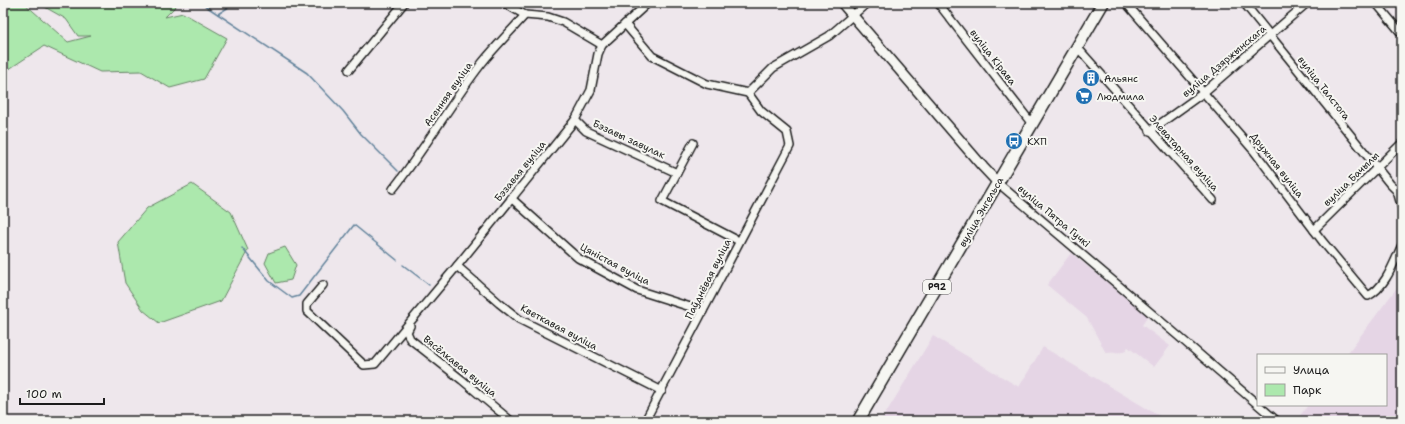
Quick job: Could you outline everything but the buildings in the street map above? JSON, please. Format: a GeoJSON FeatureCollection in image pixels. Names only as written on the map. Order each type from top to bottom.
{"type":"FeatureCollection","features":[{"type":"Feature","properties":{"kind":"main road","name":"вуліца Энгельса"},"geometry":{"type":"LineString","coordinates":[[858,421],[1103,3]]}},
{"type":"Feature","properties":{"kind":"street"},"geometry":{"type":"LineString","coordinates":[[349,70],[404,3]]}},
{"type":"Feature","properties":{"kind":"street"},"geometry":{"type":"LineString","coordinates":[[504,3],[525,15],[548,17],[563,22],[602,45],[648,3]]}},
{"type":"Feature","properties":{"kind":"street","name":"вуліца Пятра Гучкі"},"geometry":{"type":"LineString","coordinates":[[842,3],[998,183],[1257,404]]}},
{"type":"Feature","properties":{"kind":"street"},"geometry":{"type":"LineString","coordinates":[[625,24],[652,56],[707,84],[748,93],[773,68],[829,36],[851,15],[867,3]]}},
{"type":"Feature","properties":{"kind":"street","name":"вуліца Кірава"},"geometry":{"type":"LineString","coordinates":[[938,3],[1032,124]]}},
{"type":"Feature","properties":{"kind":"street","name":"Дружная вуліца"},"geometry":{"type":"LineString","coordinates":[[1126,3],[1254,151],[1323,242],[1368,296],[1374,293],[1385,279],[1402,245]]}},
{"type":"Feature","properties":{"kind":"street","name":"вуліца Талстога"},"geometry":{"type":"LineString","coordinates":[[1244,3],[1397,191],[1402,208]]}},
{"type":"Feature","properties":{"kind":"street","name":"вуліца Дзяржынскага"},"geometry":{"type":"LineString","coordinates":[[1150,131],[1203,93],[1307,3]]}},
{"type":"Feature","properties":{"kind":"street"},"geometry":{"type":"LineString","coordinates":[[1376,3],[1402,34]]}},
{"type":"Feature","properties":{"kind":"street","name":"Асенняя вуліца"},"geometry":{"type":"LineString","coordinates":[[393,189],[482,63],[525,15]]}},
{"type":"Feature","properties":{"kind":"street","name":"Бэзавая вуліца"},"geometry":{"type":"LineString","coordinates":[[323,285],[307,304],[307,311],[364,365],[375,364],[457,266],[575,120],[591,90],[598,54],[602,45]]}},
{"type":"Feature","properties":{"kind":"street","name":"Элеватарная вуліца"},"geometry":{"type":"LineString","coordinates":[[1077,47],[1150,131],[1213,200]]}},
{"type":"Feature","properties":{"kind":"street","name":"Паўднёвая вуліца"},"geometry":{"type":"LineString","coordinates":[[645,421],[790,146],[787,132],[761,112],[748,93]]}},
{"type":"Feature","properties":{"kind":"street","name":"Бэзавы завулак"},"geometry":{"type":"LineString","coordinates":[[575,120],[586,131],[677,173]]}},
{"type":"Feature","properties":{"kind":"street"},"geometry":{"type":"LineString","coordinates":[[693,143],[662,201],[739,241]]}},
{"type":"Feature","properties":{"kind":"street","name":"вуліца Бачылы"},"geometry":{"type":"LineString","coordinates":[[1314,230],[1402,143]]}},
{"type":"Feature","properties":{"kind":"street","name":"Цяністая вуліца"},"geometry":{"type":"LineString","coordinates":[[511,198],[578,258],[638,290],[703,311]]}},
{"type":"Feature","properties":{"kind":"street","name":"Кветкавая вуліца"},"geometry":{"type":"LineString","coordinates":[[457,266],[498,303],[519,319],[662,391]]}},
{"type":"Feature","properties":{"kind":"street","name":"Вясёлкавая вуліца"},"geometry":{"type":"LineString","coordinates":[[411,322],[407,332],[410,339],[511,421]]}},
{"type":"Feature","properties":{"kind":"street","name":"вуліца Пятра Гучкі"},"geometry":{"type":"LineString","coordinates":[[1260,406],[1277,421]]}},
{"type":"Feature","properties":{"kind":"shaded area"},"geometry":{"type":"Polygon","coordinates":[[[1071,253],[1148,316],[1142,325],[1170,346],[1154,367],[1128,347],[1124,352],[1106,353],[1087,318],[1047,285],[1071,253]]]}},
{"type":"Feature","properties":{"kind":"shaded area"},"geometry":{"type":"Polygon","coordinates":[[[1402,281],[1402,421],[1296,421],[1307,406],[1387,406],[1387,354],[1347,354],[1402,281]]]}},
{"type":"Feature","properties":{"kind":"shaded area"},"geometry":{"type":"Polygon","coordinates":[[[933,336],[1019,387],[1043,347],[1168,421],[881,421],[933,336]]]}},
{"type":"Feature","properties":{"kind":"green space"},"geometry":{"type":"Polygon","coordinates":[[[3,3],[24,3],[68,42],[91,36],[78,36],[66,19],[43,6],[43,3],[179,3],[165,17],[183,13],[227,38],[204,79],[170,88],[141,71],[100,72],[44,46],[3,73],[3,3]]]}},
{"type":"Feature","properties":{"kind":"green space"},"geometry":{"type":"Polygon","coordinates":[[[192,184],[231,212],[248,250],[221,301],[159,323],[143,310],[125,283],[118,242],[147,208],[192,184]]]}},
{"type":"Feature","properties":{"kind":"green space"},"geometry":{"type":"Polygon","coordinates":[[[285,247],[296,265],[291,280],[276,283],[265,263],[269,253],[285,247]]]}},
{"type":"Feature","properties":{"kind":"waterway"},"geometry":{"type":"LineString","coordinates":[[201,3],[307,73],[343,111],[361,134],[398,171]]}},
{"type":"Feature","properties":{"kind":"waterway"},"geometry":{"type":"LineString","coordinates":[[218,14],[235,3]]}},
{"type":"Feature","properties":{"kind":"waterway"},"geometry":{"type":"LineString","coordinates":[[242,248],[269,281],[292,298],[299,296],[354,225],[397,260]]}},
{"type":"Feature","properties":{"kind":"waterway"},"geometry":{"type":"LineString","coordinates":[[403,265],[429,285]]}},
{"type":"Feature","properties":{"kind":"place","name":"Альянс"},"geometry":{"type":"Point","coordinates":[1091,78]}},
{"type":"Feature","properties":{"kind":"place","name":"Людмила"},"geometry":{"type":"Point","coordinates":[1084,96]}},
{"type":"Feature","properties":{"kind":"place","name":"КХП"},"geometry":{"type":"Point","coordinates":[1014,141]}}]}
